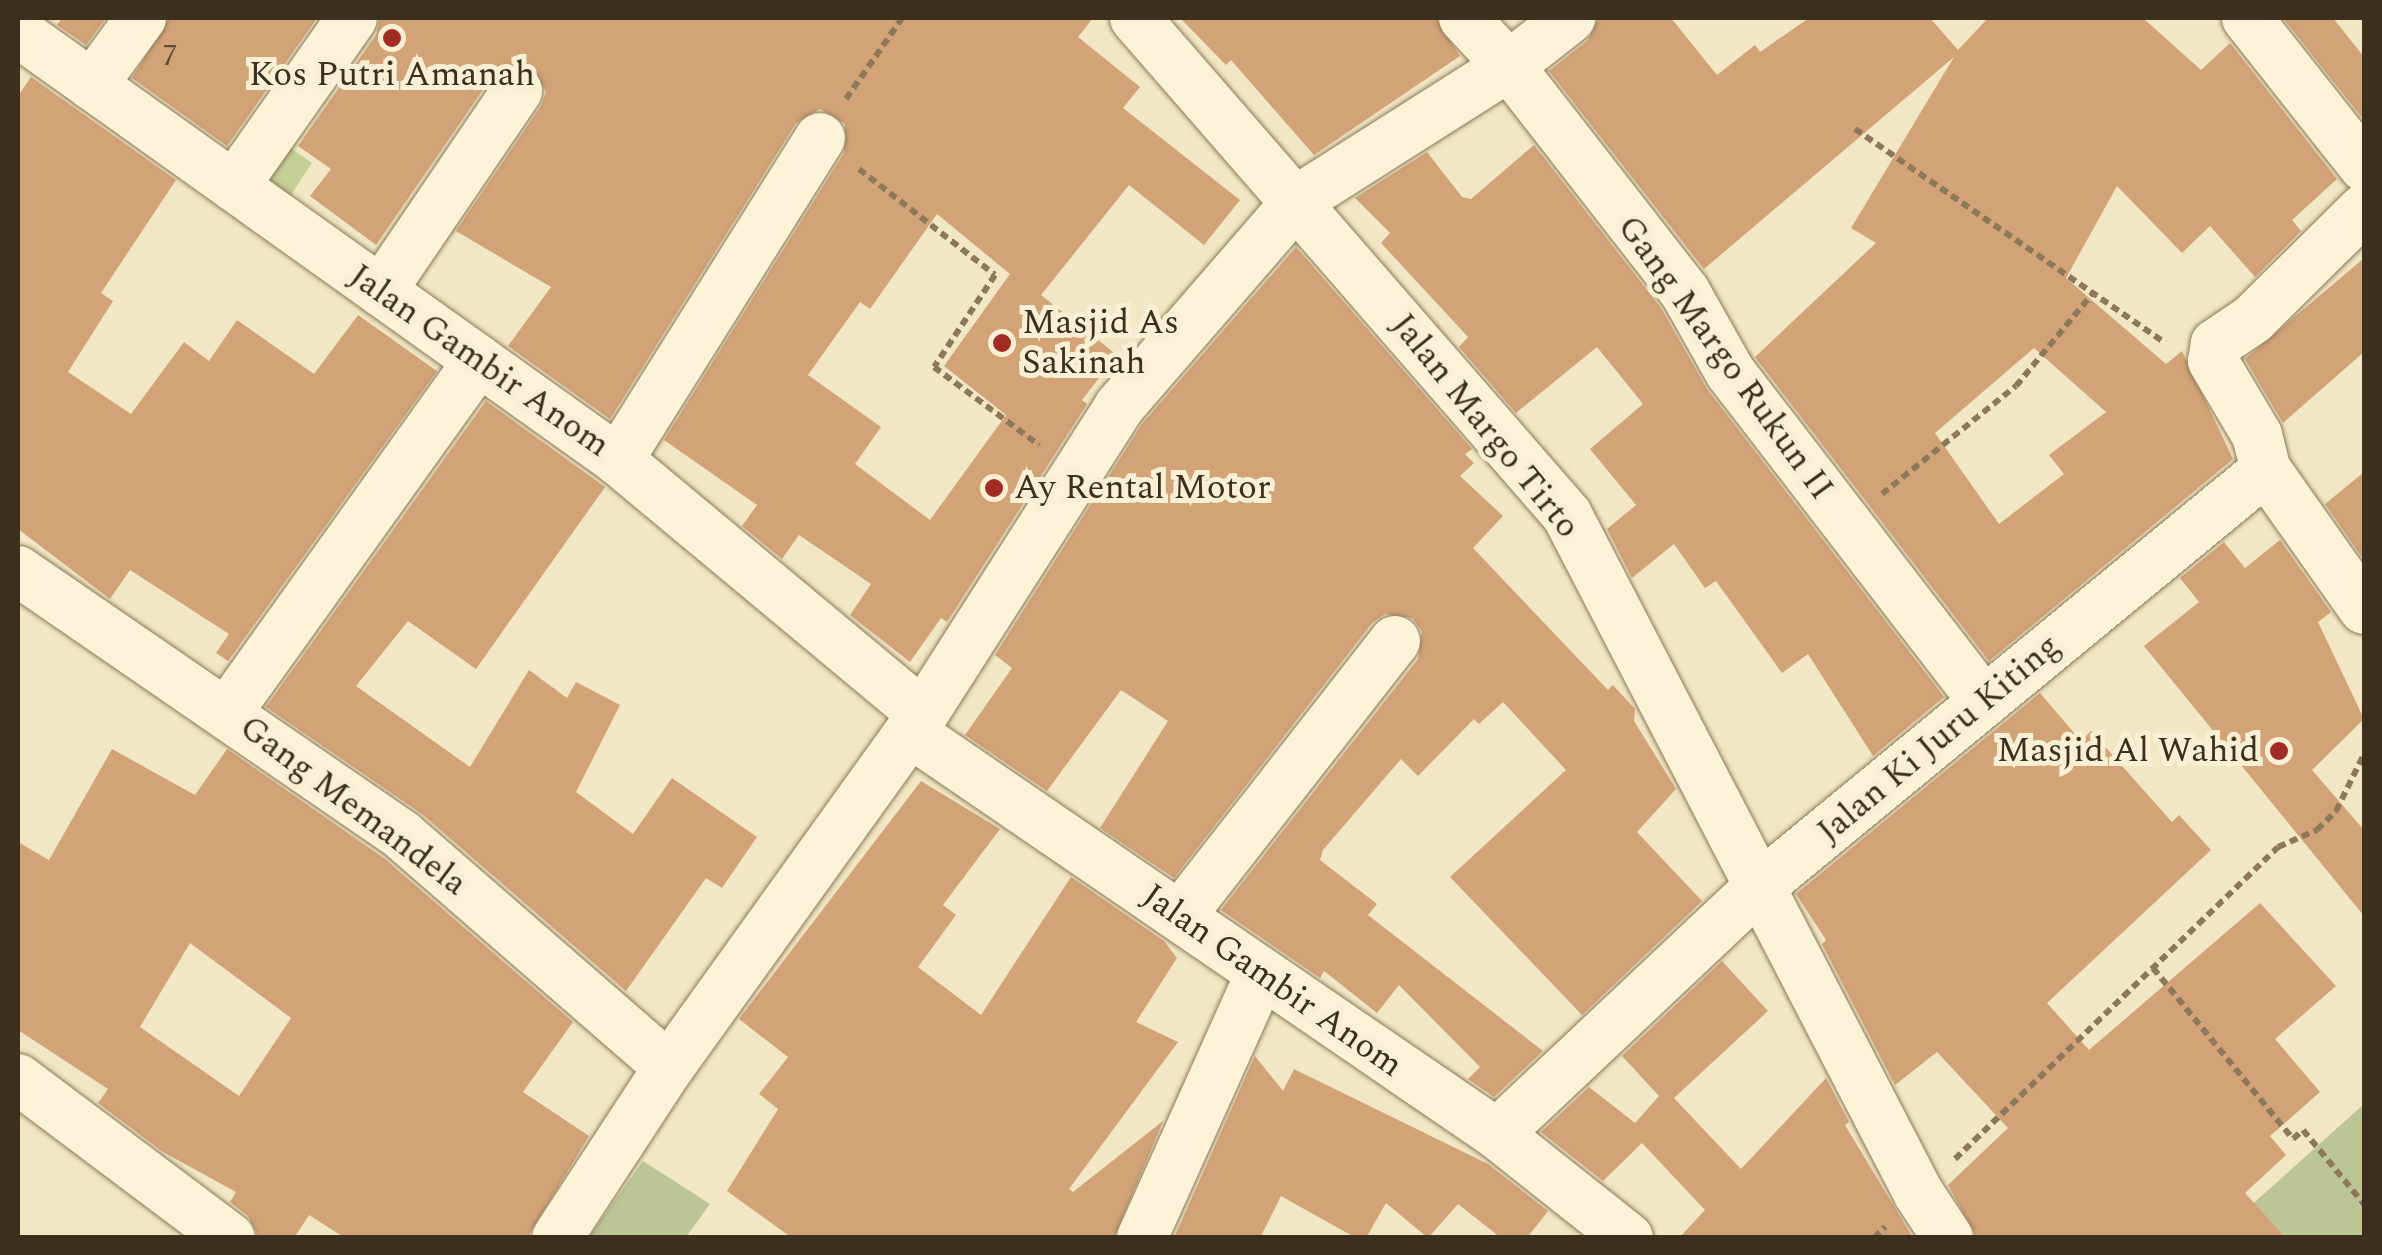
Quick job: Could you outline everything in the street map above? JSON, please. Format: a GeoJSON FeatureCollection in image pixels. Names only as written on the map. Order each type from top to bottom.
{"type":"FeatureCollection","features":[{"type":"Feature","properties":{"kind":"street"},"geometry":{"type":"LineString","coordinates":[[92,85],[141,18]]}},
{"type":"Feature","properties":{"kind":"street"},"geometry":{"type":"LineString","coordinates":[[234,186],[352,18]]}},
{"type":"Feature","properties":{"kind":"street","name":"Jalan Margo Tirto"},"geometry":{"type":"LineString","coordinates":[[1135,18],[1298,200],[1567,516],[1919,1194],[1948,1238]]}},
{"type":"Feature","properties":{"kind":"street","name":"Gang Margo Rukun II"},"geometry":{"type":"LineString","coordinates":[[1464,18],[1510,66],[1685,292],[1730,372],[1984,702]]}},
{"type":"Feature","properties":{"kind":"street"},"geometry":{"type":"LineString","coordinates":[[557,1238],[669,1066],[917,723],[1119,407],[1298,200],[1510,66],[1570,18]]}},
{"type":"Feature","properties":{"kind":"street"},"geometry":{"type":"LineString","coordinates":[[2247,18],[2364,166]]}},
{"type":"Feature","properties":{"kind":"street","name":"Jalan Gambir Anom"},"geometry":{"type":"LineString","coordinates":[[18,32],[618,460],[917,723],[1261,974],[1497,1134],[1628,1238]]}},
{"type":"Feature","properties":{"kind":"street"},"geometry":{"type":"LineString","coordinates":[[381,291],[517,90]]}},
{"type":"Feature","properties":{"kind":"street"},"geometry":{"type":"LineString","coordinates":[[618,460],[820,138]]}},
{"type":"Feature","properties":{"kind":"street"},"geometry":{"type":"LineString","coordinates":[[2364,210],[2253,319],[2226,334],[2212,361],[2257,435],[2266,470],[2364,609]]}},
{"type":"Feature","properties":{"kind":"street"},"geometry":{"type":"LineString","coordinates":[[228,711],[479,361]]}},
{"type":"Feature","properties":{"kind":"street","name":"Jalan Ki Juru Kiting"},"geometry":{"type":"LineString","coordinates":[[1497,1134],[1759,887],[2266,470]]}},
{"type":"Feature","properties":{"kind":"street","name":"Gang Memandela"},"geometry":{"type":"LineString","coordinates":[[18,571],[228,711],[403,836],[669,1066]]}},
{"type":"Feature","properties":{"kind":"street"},"geometry":{"type":"LineString","coordinates":[[1180,916],[1395,641]]}},
{"type":"Feature","properties":{"kind":"street"},"geometry":{"type":"LineString","coordinates":[[1142,1238],[1261,974]]}},
{"type":"Feature","properties":{"kind":"street"},"geometry":{"type":"LineString","coordinates":[[18,1080],[230,1238]]}},
{"type":"Feature","properties":{"kind":"path"},"geometry":{"type":"LineString","coordinates":[[902,18],[820,138],[994,276],[934,367],[1078,474]]}},
{"type":"Feature","properties":{"kind":"path"},"geometry":{"type":"LineString","coordinates":[[1854,129],[2166,344],[2212,361]]}},
{"type":"Feature","properties":{"kind":"path"},"geometry":{"type":"LineString","coordinates":[[1846,523],[2016,386],[2092,294]]}},
{"type":"Feature","properties":{"kind":"path"},"geometry":{"type":"LineString","coordinates":[[1919,1194],[2278,847],[2317,830],[2336,811],[2364,754]]}},
{"type":"Feature","properties":{"kind":"path"},"geometry":{"type":"LineString","coordinates":[[2153,968],[2293,1140],[2304,1130],[2364,1204]]}},
{"type":"Feature","properties":{"kind":"green space"},"geometry":{"type":"Polygon","coordinates":[[[279,140],[312,163],[281,210],[242,186],[279,140]]]}},
{"type":"Feature","properties":{"kind":"green space"},"geometry":{"type":"Polygon","coordinates":[[[2364,1104],[2364,1237],[2216,1237],[2364,1104]]]}},
{"type":"Feature","properties":{"kind":"green space"},"geometry":{"type":"Polygon","coordinates":[[[643,1161],[710,1204],[686,1237],[589,1237],[643,1161]]]}},
{"type":"Feature","properties":{"kind":"building"},"geometry":{"type":"Polygon","coordinates":[[[62,18],[106,18],[86,45],[57,25],[62,18]]]}},
{"type":"Feature","properties":{"kind":"building"},"geometry":{"type":"Polygon","coordinates":[[[169,18],[317,18],[227,146],[132,78],[169,18]]]}},
{"type":"Feature","properties":{"kind":"building"},"geometry":{"type":"Polygon","coordinates":[[[380,18],[1093,18],[1078,37],[1140,87],[1123,108],[1240,200],[1204,245],[1129,185],[1041,295],[1117,355],[1082,400],[1087,404],[947,622],[941,618],[910,662],[850,615],[871,584],[799,535],[782,559],[742,526],[757,505],[664,440],[844,153],[845,124],[820,109],[796,123],[610,419],[508,346],[551,287],[456,231],[541,106],[546,92],[534,68],[518,62],[493,75],[376,245],[310,196],[331,169],[298,146],[376,35],[380,18]],[[937,214],[870,309],[860,302],[808,375],[881,427],[855,464],[930,520],[1006,415],[944,366],[1010,274],[937,214]]]}},
{"type":"Feature","properties":{"kind":"building"},"geometry":{"type":"Polygon","coordinates":[[[1180,18],[1436,18],[1460,56],[1314,155],[1231,60],[1226,65],[1180,18]]]}},
{"type":"Feature","properties":{"kind":"building"},"geometry":{"type":"Polygon","coordinates":[[[1598,18],[1671,18],[1717,75],[1755,45],[1760,52],[1809,18],[1930,18],[1958,50],[1988,18],[2143,18],[2201,70],[2230,43],[2337,179],[2292,220],[2301,231],[2255,277],[2210,226],[2182,253],[2117,186],[2066,278],[2166,364],[2182,351],[2233,459],[1989,661],[1755,357],[1876,243],[1851,228],[1954,57],[1704,269],[1549,71],[1588,40],[1598,18]],[[2034,348],[1935,433],[1999,524],[2064,474],[2049,455],[2106,412],[2034,348]]]}},
{"type":"Feature","properties":{"kind":"building"},"geometry":{"type":"Polygon","coordinates":[[[2283,18],[2333,18],[2364,57],[2364,120],[2283,18]]]}},
{"type":"Feature","properties":{"kind":"building"},"geometry":{"type":"Polygon","coordinates":[[[31,77],[176,180],[101,293],[113,301],[68,372],[131,414],[184,342],[209,361],[237,320],[314,374],[358,315],[437,371],[228,661],[216,653],[229,634],[130,570],[110,599],[18,529],[18,96],[31,77]]]}},
{"type":"Feature","properties":{"kind":"building"},"geometry":{"type":"Polygon","coordinates":[[[1534,145],[1661,308],[1707,389],[1944,697],[1873,756],[1808,654],[1782,673],[1716,581],[1705,588],[1674,544],[1632,578],[1607,529],[1636,505],[1590,449],[1643,404],[1597,347],[1516,413],[1459,347],[1468,337],[1381,243],[1390,233],[1355,198],[1427,152],[1462,197],[1471,199],[1534,145]]]}},
{"type":"Feature","properties":{"kind":"building"},"geometry":{"type":"Polygon","coordinates":[[[1296,247],[1472,449],[1465,454],[1474,463],[1460,476],[1503,516],[1473,548],[1608,690],[1613,685],[1635,709],[1634,721],[1676,789],[1637,832],[1702,901],[1582,1015],[1450,877],[1566,770],[1503,702],[1479,724],[1474,719],[1418,776],[1401,759],[1323,850],[1320,860],[1377,904],[1368,915],[1543,1051],[1494,1097],[1468,1079],[1480,1067],[1399,985],[1377,1013],[1324,971],[1320,978],[1221,910],[1418,659],[1422,631],[1412,618],[1385,614],[1372,623],[1174,878],[1100,828],[1168,721],[1121,690],[1047,791],[965,735],[1012,668],[995,655],[1142,424],[1296,247]]]}},
{"type":"Feature","properties":{"kind":"building"},"geometry":{"type":"Polygon","coordinates":[[[2364,258],[2364,352],[2283,423],[2245,359],[2364,258]]]}},
{"type":"Feature","properties":{"kind":"building"},"geometry":{"type":"Polygon","coordinates":[[[486,401],[605,487],[476,669],[408,621],[356,686],[470,767],[529,670],[567,698],[576,682],[620,705],[576,792],[633,834],[672,778],[757,837],[722,888],[706,878],[626,991],[422,814],[266,707],[486,401]]]}},
{"type":"Feature","properties":{"kind":"building"},"geometry":{"type":"Polygon","coordinates":[[[2364,472],[2364,560],[2325,504],[2364,472]]]}},
{"type":"Feature","properties":{"kind":"building"},"geometry":{"type":"Polygon","coordinates":[[[2280,540],[2331,612],[2318,622],[2364,719],[2312,770],[2364,830],[2364,916],[2144,646],[2199,602],[2180,578],[2224,542],[2245,568],[2280,540]]]}},
{"type":"Feature","properties":{"kind":"building"},"geometry":{"type":"Polygon","coordinates":[[[2040,693],[2081,741],[2091,731],[2172,822],[2179,815],[2211,850],[2047,1003],[2089,1050],[2260,903],[2336,986],[2275,1039],[2320,1092],[2270,1136],[2286,1155],[2245,1193],[2286,1238],[1977,1238],[1948,1185],[2008,1128],[1937,1052],[1895,1085],[1822,944],[1826,940],[1796,894],[2040,693]]]}},
{"type":"Feature","properties":{"kind":"building"},"geometry":{"type":"Polygon","coordinates":[[[112,749],[195,795],[227,749],[385,859],[573,1022],[523,1092],[589,1136],[527,1238],[345,1238],[309,1215],[294,1238],[259,1238],[248,1216],[230,1202],[236,1192],[163,1152],[98,1103],[108,1089],[18,1030],[18,842],[49,860],[112,749]],[[190,943],[140,1027],[239,1096],[291,1018],[190,943]]]}},
{"type":"Feature","properties":{"kind":"building"},"geometry":{"type":"Polygon","coordinates":[[[921,781],[1000,829],[943,905],[956,915],[918,967],[981,1015],[1071,877],[1164,941],[1177,958],[1136,1022],[1178,1042],[1069,1189],[1073,1192],[1163,1121],[1114,1238],[792,1238],[727,1191],[778,1109],[759,1094],[788,1057],[739,1019],[921,781]]]}},
{"type":"Feature","properties":{"kind":"building"},"geometry":{"type":"Polygon","coordinates":[[[1722,961],[1768,1011],[1674,1098],[1741,1169],[1826,1078],[1849,1122],[1845,1125],[1913,1238],[1679,1238],[1705,1210],[1642,1143],[1603,1181],[1541,1132],[1589,1087],[1635,1123],[1659,1096],[1622,1056],[1722,961]]]}},
{"type":"Feature","properties":{"kind":"building"},"geometry":{"type":"Polygon","coordinates":[[[1255,1056],[1283,1091],[1294,1069],[1488,1164],[1548,1211],[1527,1238],[1501,1238],[1458,1204],[1428,1238],[1386,1203],[1366,1238],[1356,1238],[1281,1196],[1260,1238],[1174,1238],[1255,1056]]]}},
{"type":"Feature","properties":{"kind":"place","name":"Kos Putri Amanah"},"geometry":{"type":"Point","coordinates":[392,38]}},
{"type":"Feature","properties":{"kind":"place","name":"Masjid As Sakinah"},"geometry":{"type":"Point","coordinates":[1002,343]}},
{"type":"Feature","properties":{"kind":"place","name":"Ay Rental Motor"},"geometry":{"type":"Point","coordinates":[994,488]}},
{"type":"Feature","properties":{"kind":"place","name":"Masjid Al Wahid"},"geometry":{"type":"Point","coordinates":[2279,751]}}]}
